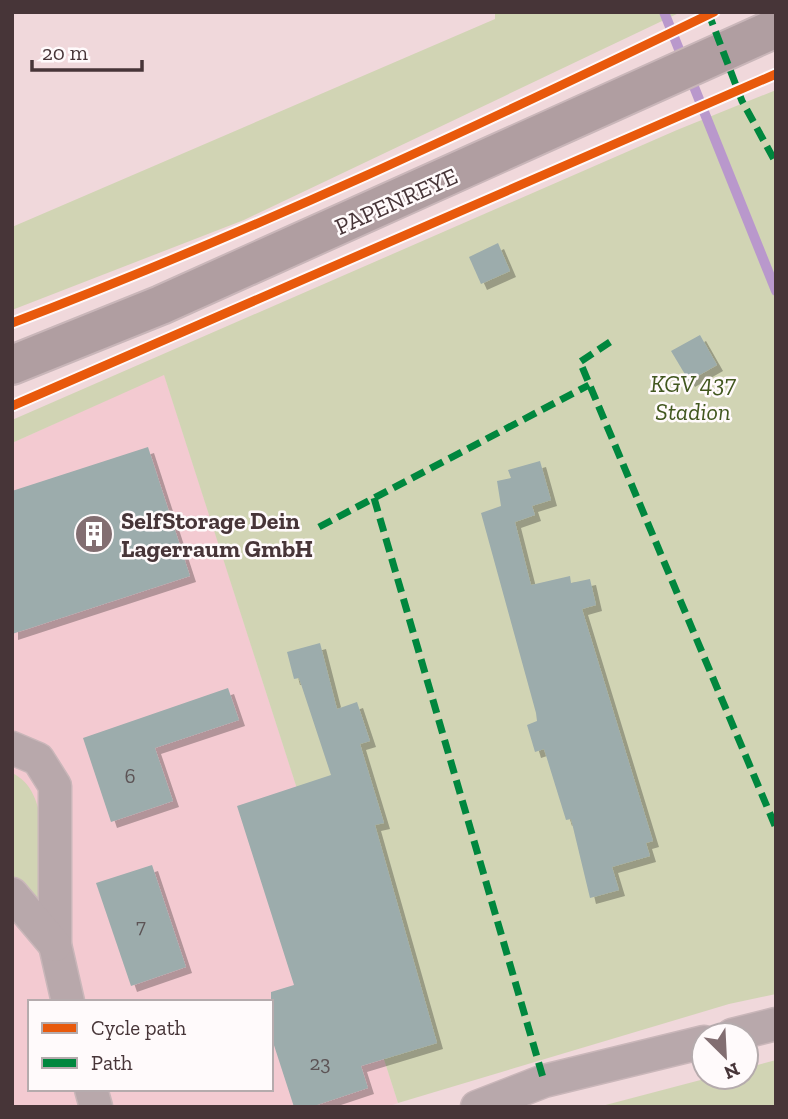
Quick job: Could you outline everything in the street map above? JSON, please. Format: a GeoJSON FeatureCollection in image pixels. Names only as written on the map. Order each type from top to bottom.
{"type":"FeatureCollection","features":[{"type":"Feature","properties":{"kind":"main road","name":"PAPENREYE"},"geometry":{"type":"LineString","coordinates":[[12,365],[161,305],[765,33]]}},
{"type":"Feature","properties":{"kind":"street"},"geometry":{"type":"LineString","coordinates":[[12,748],[38,759],[49,771],[55,786],[55,945],[68,1000]]}},
{"type":"Feature","properties":{"kind":"street"},"geometry":{"type":"LineString","coordinates":[[12,894],[55,945]]}},
{"type":"Feature","properties":{"kind":"street"},"geometry":{"type":"LineString","coordinates":[[477,1107],[544,1081],[690,1045]]}},
{"type":"Feature","properties":{"kind":"shaded area"},"geometry":{"type":"Polygon","coordinates":[[[164,374],[398,1103],[387,1107],[12,1107],[12,443],[164,374]]]}},
{"type":"Feature","properties":{"kind":"green space"},"geometry":{"type":"Polygon","coordinates":[[[495,12],[681,12],[244,220],[12,310],[12,227],[495,19],[495,12]]]}},
{"type":"Feature","properties":{"kind":"green space","name":"KGV 437 Stadion"},"geometry":{"type":"Polygon","coordinates":[[[776,90],[776,994],[729,1004],[398,1103],[164,375],[12,443],[12,420],[677,130],[776,90]]]}},
{"type":"Feature","properties":{"kind":"green space"},"geometry":{"type":"Polygon","coordinates":[[[12,773],[24,782],[33,794],[38,809],[43,843],[43,892],[37,900],[29,898],[12,875],[12,773]]]}},
{"type":"Feature","properties":{"kind":"green space"},"geometry":{"type":"Polygon","coordinates":[[[776,1060],[776,1107],[598,1107],[690,1083],[690,1091],[760,1091],[760,1064],[776,1060]]]}},
{"type":"Feature","properties":{"kind":"building"},"geometry":{"type":"Polygon","coordinates":[[[498,243],[510,271],[481,284],[469,257],[498,243]]]}},
{"type":"Feature","properties":{"kind":"building"},"geometry":{"type":"Polygon","coordinates":[[[700,335],[717,365],[689,381],[671,351],[700,335]]]}},
{"type":"Feature","properties":{"kind":"building","name":"SelfStorage Dein Lagerraum GmbH"},"geometry":{"type":"Polygon","coordinates":[[[148,447],[190,576],[12,634],[12,491],[148,447]]]}},
{"type":"Feature","properties":{"kind":"building"},"geometry":{"type":"Polygon","coordinates":[[[540,461],[551,500],[532,506],[535,515],[515,522],[531,585],[570,576],[571,583],[590,579],[596,605],[582,609],[653,841],[646,843],[650,856],[612,867],[619,890],[590,898],[571,819],[566,820],[544,749],[535,752],[527,725],[537,721],[536,713],[481,513],[501,506],[497,481],[511,478],[508,470],[540,461]]]}},
{"type":"Feature","properties":{"kind":"building"},"geometry":{"type":"Polygon","coordinates":[[[320,643],[337,709],[357,702],[370,741],[360,744],[384,823],[375,825],[437,1043],[361,1066],[368,1088],[311,1107],[294,1107],[273,1042],[271,992],[294,985],[237,806],[331,775],[299,678],[294,679],[287,652],[320,643]]]}},
{"type":"Feature","properties":{"kind":"building"},"geometry":{"type":"Polygon","coordinates":[[[228,688],[239,720],[155,748],[173,801],[111,822],[83,738],[228,688]]]}},
{"type":"Feature","properties":{"kind":"building"},"geometry":{"type":"Polygon","coordinates":[[[152,865],[186,967],[131,986],[96,883],[152,865]]]}},
{"type":"Feature","properties":{"kind":"waterway"},"geometry":{"type":"LineString","coordinates":[[664,12],[776,291]]}},
{"type":"Feature","properties":{"kind":"marked path"},"geometry":{"type":"LineString","coordinates":[[708,12],[742,101],[776,163]]}},
{"type":"Feature","properties":{"kind":"marked path"},"geometry":{"type":"LineString","coordinates":[[610,342],[580,362],[776,828]]}},
{"type":"Feature","properties":{"kind":"marked path"},"geometry":{"type":"LineString","coordinates":[[319,527],[589,385]]}},
{"type":"Feature","properties":{"kind":"marked path"},"geometry":{"type":"LineString","coordinates":[[374,498],[544,1081]]}},
{"type":"Feature","properties":{"kind":"cycle path"},"geometry":{"type":"LineString","coordinates":[[12,323],[279,214],[541,95],[714,12]]}},
{"type":"Feature","properties":{"kind":"cycle path"},"geometry":{"type":"LineString","coordinates":[[12,406],[776,74]]}},
{"type":"Feature","properties":{"kind":"place","name":"SelfStorage Dein Lagerraum GmbH"},"geometry":{"type":"Point","coordinates":[94,534]}}]}
